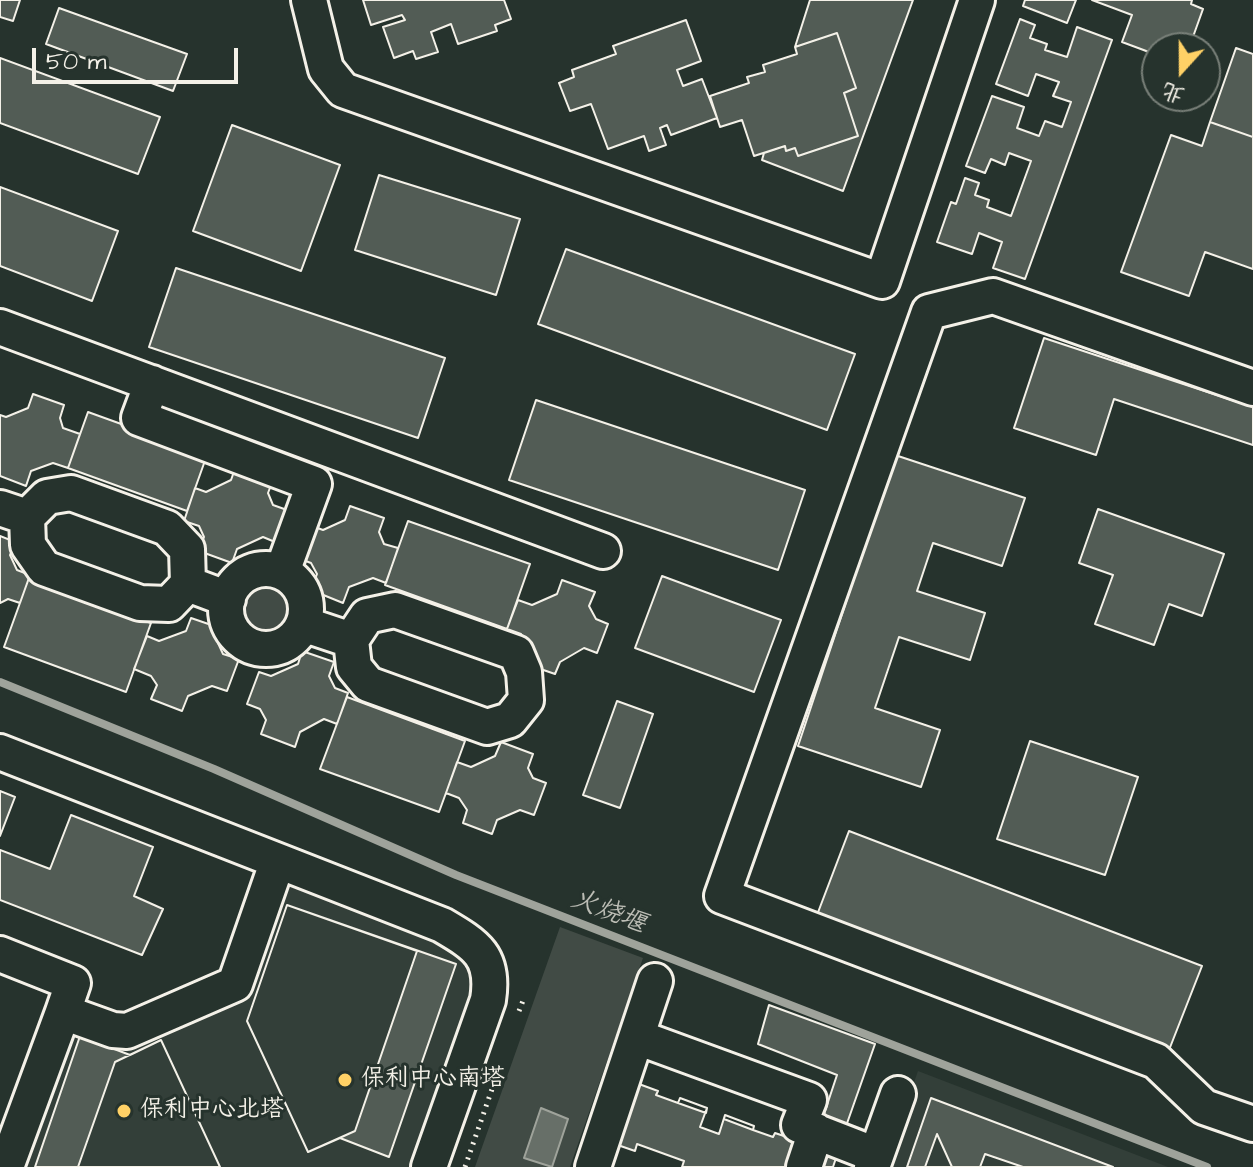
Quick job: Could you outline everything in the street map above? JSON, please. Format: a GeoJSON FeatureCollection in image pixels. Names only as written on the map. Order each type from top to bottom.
{"type":"FeatureCollection","features":[{"type":"Feature","properties":{"kind":"street"},"geometry":{"type":"LineString","coordinates":[[309,0],[326,69],[343,90],[882,281],[977,0]]}},
{"type":"Feature","properties":{"kind":"street"},"geometry":{"type":"LineString","coordinates":[[1253,388],[993,296],[929,312],[722,896],[1156,1061],[1204,1107],[1253,1124]]}},
{"type":"Feature","properties":{"kind":"street"},"geometry":{"type":"LineString","coordinates":[[0,327],[603,551]]}},
{"type":"Feature","properties":{"kind":"street"},"geometry":{"type":"LineString","coordinates":[[152,383],[139,418],[314,484],[282,572]]}},
{"type":"Feature","properties":{"kind":"street"},"geometry":{"type":"LineString","coordinates":[[71,493],[167,528],[187,549],[188,584],[169,604],[140,603],[44,568],[28,545],[13,512],[47,497],[71,493]]}},
{"type":"Feature","properties":{"kind":"street"},"geometry":{"type":"LineString","coordinates":[[257,570],[282,572],[301,590],[306,603],[303,624],[292,639],[280,646],[267,649],[254,647],[242,641],[227,620],[228,599],[235,583],[245,575],[257,570]]}},
{"type":"Feature","properties":{"kind":"street"},"geometry":{"type":"LineString","coordinates":[[188,584],[228,599]]}},
{"type":"Feature","properties":{"kind":"street"},"geometry":{"type":"LineString","coordinates":[[395,610],[516,653],[524,672],[526,700],[510,720],[487,727],[368,684],[354,667],[351,640],[367,616],[395,610]]}},
{"type":"Feature","properties":{"kind":"street"},"geometry":{"type":"LineString","coordinates":[[303,624],[351,640]]}},
{"type":"Feature","properties":{"kind":"street"},"geometry":{"type":"LineString","coordinates":[[0,752],[277,863],[442,925],[483,954],[491,978],[488,1000],[429,1167]]}},
{"type":"Feature","properties":{"kind":"street"},"geometry":{"type":"LineString","coordinates":[[63,1012],[113,1030],[127,1031],[235,984],[277,863]]}},
{"type":"Feature","properties":{"kind":"street"},"geometry":{"type":"LineString","coordinates":[[0,954],[73,983],[6,1167]]}},
{"type":"Feature","properties":{"kind":"street"},"geometry":{"type":"LineString","coordinates":[[593,1167],[655,981]]}},
{"type":"Feature","properties":{"kind":"street"},"geometry":{"type":"LineString","coordinates":[[637,1037],[809,1100],[799,1125],[874,1161],[898,1094]]}},
{"type":"Feature","properties":{"kind":"street"},"geometry":{"type":"LineString","coordinates":[[804,1167],[816,1131]]}},
{"type":"Feature","properties":{"kind":"path"},"geometry":{"type":"LineString","coordinates":[[519,1012],[524,998]]}},
{"type":"Feature","properties":{"kind":"path"},"geometry":{"type":"LineString","coordinates":[[465,1167],[504,1054]]}},
{"type":"Feature","properties":{"kind":"shaded area"},"geometry":{"type":"Polygon","coordinates":[[[266,585],[283,592],[290,609],[283,626],[266,633],[249,626],[242,609],[249,592],[266,585]]]}},
{"type":"Feature","properties":{"kind":"shaded area"},"geometry":{"type":"Polygon","coordinates":[[[289,884],[462,950],[477,981],[415,1167],[20,1167],[69,1026],[239,999],[289,884]]]}},
{"type":"Feature","properties":{"kind":"shaded area"},"geometry":{"type":"Polygon","coordinates":[[[560,927],[643,958],[570,1167],[475,1167],[560,927]]]}},
{"type":"Feature","properties":{"kind":"shaded area"},"geometry":{"type":"Polygon","coordinates":[[[918,1071],[1168,1167],[884,1167],[918,1071]]]}},
{"type":"Feature","properties":{"kind":"shaded area"},"geometry":{"type":"Polygon","coordinates":[[[541,1108],[568,1119],[552,1167],[524,1158],[541,1108]]]}},
{"type":"Feature","properties":{"kind":"building"},"geometry":{"type":"Polygon","coordinates":[[[0,0],[20,0],[13,21],[0,17],[0,0]]]}},
{"type":"Feature","properties":{"kind":"building"},"geometry":{"type":"Polygon","coordinates":[[[363,0],[504,0],[511,19],[495,25],[497,31],[458,44],[451,24],[431,32],[438,52],[416,59],[413,51],[394,58],[383,27],[405,20],[402,15],[371,25],[363,0]]]}},
{"type":"Feature","properties":{"kind":"building"},"geometry":{"type":"Polygon","coordinates":[[[810,0],[913,0],[843,191],[762,160],[764,153],[785,146],[786,151],[795,148],[798,156],[858,136],[844,93],[856,88],[837,33],[795,47],[810,0]]]}},
{"type":"Feature","properties":{"kind":"building"},"geometry":{"type":"Polygon","coordinates":[[[1025,0],[1076,0],[1067,23],[1023,6],[1025,0]]]}},
{"type":"Feature","properties":{"kind":"building"},"geometry":{"type":"Polygon","coordinates":[[[1092,0],[1192,0],[1191,4],[1203,9],[1195,32],[1141,32],[1141,49],[1122,42],[1132,15],[1092,0]]]}},
{"type":"Feature","properties":{"kind":"building"},"geometry":{"type":"Polygon","coordinates":[[[59,8],[187,54],[173,91],[46,44],[59,8]]]}},
{"type":"Feature","properties":{"kind":"building"},"geometry":{"type":"Polygon","coordinates":[[[1020,19],[1035,25],[1030,38],[1047,44],[1045,50],[1067,57],[1077,27],[1112,40],[1025,279],[993,268],[1002,242],[979,233],[972,254],[937,242],[951,202],[956,204],[965,178],[979,183],[975,195],[989,200],[987,207],[1011,216],[1031,161],[1009,153],[1005,165],[991,159],[985,173],[966,166],[992,96],[1024,107],[1017,128],[1039,136],[1045,121],[1062,127],[1071,102],[1053,96],[1059,82],[1036,74],[1028,96],[996,84],[1020,19]]]}},
{"type":"Feature","properties":{"kind":"building"},"geometry":{"type":"Polygon","coordinates":[[[686,20],[701,61],[677,70],[683,86],[702,79],[717,118],[671,135],[667,125],[660,128],[666,145],[649,151],[644,136],[608,149],[591,104],[570,111],[559,83],[574,77],[572,70],[616,54],[613,46],[686,20]]]}},
{"type":"Feature","properties":{"kind":"building"},"geometry":{"type":"Polygon","coordinates":[[[837,33],[856,88],[844,93],[858,136],[798,156],[795,148],[786,151],[785,146],[754,156],[742,120],[720,127],[710,96],[749,83],[747,77],[765,72],[763,65],[797,54],[795,47],[837,33]]]}},
{"type":"Feature","properties":{"kind":"building"},"geometry":{"type":"Polygon","coordinates":[[[1236,48],[1253,54],[1253,137],[1210,122],[1214,112],[1221,112],[1221,91],[1236,48]]]}},
{"type":"Feature","properties":{"kind":"building"},"geometry":{"type":"Polygon","coordinates":[[[0,58],[160,117],[138,174],[0,123],[0,58]]]}},
{"type":"Feature","properties":{"kind":"building"},"geometry":{"type":"Polygon","coordinates":[[[1210,122],[1253,137],[1253,269],[1205,252],[1189,296],[1121,272],[1171,135],[1202,146],[1210,122]]]}},
{"type":"Feature","properties":{"kind":"building"},"geometry":{"type":"Polygon","coordinates":[[[232,125],[340,165],[301,271],[193,231],[232,125]]]}},
{"type":"Feature","properties":{"kind":"building"},"geometry":{"type":"Polygon","coordinates":[[[379,175],[520,219],[496,295],[355,250],[379,175]]]}},
{"type":"Feature","properties":{"kind":"building"},"geometry":{"type":"Polygon","coordinates":[[[0,187],[118,231],[92,301],[0,266],[0,187]]]}},
{"type":"Feature","properties":{"kind":"building"},"geometry":{"type":"Polygon","coordinates":[[[566,249],[855,354],[827,430],[538,324],[566,249]]]}},
{"type":"Feature","properties":{"kind":"building"},"geometry":{"type":"Polygon","coordinates":[[[176,268],[445,358],[418,438],[149,347],[176,268]]]}},
{"type":"Feature","properties":{"kind":"building"},"geometry":{"type":"Polygon","coordinates":[[[1044,338],[1253,407],[1253,445],[1114,399],[1096,455],[1014,428],[1044,338]]]}},
{"type":"Feature","properties":{"kind":"building"},"geometry":{"type":"Polygon","coordinates":[[[33,394],[64,405],[60,418],[63,428],[80,434],[68,468],[53,463],[31,471],[26,486],[0,476],[0,415],[6,417],[28,408],[33,394]]]}},
{"type":"Feature","properties":{"kind":"building"},"geometry":{"type":"Polygon","coordinates":[[[536,400],[805,490],[778,570],[509,480],[536,400]]]}},
{"type":"Feature","properties":{"kind":"building"},"geometry":{"type":"Polygon","coordinates":[[[88,412],[207,455],[187,511],[68,468],[88,412]]]}},
{"type":"Feature","properties":{"kind":"building"},"geometry":{"type":"Polygon","coordinates":[[[895,455],[1025,498],[1002,566],[933,543],[917,591],[985,613],[970,660],[899,637],[875,708],[940,730],[921,787],[798,746],[895,455]]]}},
{"type":"Feature","properties":{"kind":"building"},"geometry":{"type":"Polygon","coordinates":[[[236,466],[273,480],[268,493],[273,505],[287,510],[275,542],[263,537],[237,549],[232,563],[199,551],[204,537],[199,526],[184,521],[195,488],[206,492],[231,480],[236,466]]]}},
{"type":"Feature","properties":{"kind":"building"},"geometry":{"type":"Polygon","coordinates":[[[350,506],[384,518],[379,532],[384,544],[398,548],[386,583],[373,578],[349,587],[343,603],[311,590],[317,574],[311,563],[295,557],[307,524],[323,530],[345,520],[350,506]]]}},
{"type":"Feature","properties":{"kind":"building"},"geometry":{"type":"Polygon","coordinates":[[[1098,509],[1224,554],[1202,616],[1169,604],[1154,645],[1095,624],[1113,575],[1079,563],[1098,509]]]}},
{"type":"Feature","properties":{"kind":"building"},"geometry":{"type":"Polygon","coordinates":[[[408,521],[530,564],[507,629],[385,585],[408,521]]]}},
{"type":"Feature","properties":{"kind":"building"},"geometry":{"type":"Polygon","coordinates":[[[0,536],[15,542],[10,555],[17,570],[30,575],[20,603],[8,599],[0,603],[0,536]]]}},
{"type":"Feature","properties":{"kind":"building"},"geometry":{"type":"Polygon","coordinates":[[[662,576],[781,620],[754,692],[635,648],[662,576]]]}},
{"type":"Feature","properties":{"kind":"building"},"geometry":{"type":"Polygon","coordinates":[[[29,578],[151,623],[126,692],[4,647],[29,578]]]}},
{"type":"Feature","properties":{"kind":"building"},"geometry":{"type":"Polygon","coordinates":[[[562,580],[595,592],[589,606],[596,619],[608,624],[597,653],[584,648],[560,662],[555,674],[526,664],[531,651],[521,634],[507,629],[518,600],[532,605],[557,594],[562,580]]]}},
{"type":"Feature","properties":{"kind":"building"},"geometry":{"type":"Polygon","coordinates":[[[191,618],[223,629],[218,643],[223,654],[239,659],[227,691],[212,686],[188,696],[182,711],[151,699],[157,685],[151,676],[134,669],[147,636],[159,641],[186,631],[191,618]]]}},
{"type":"Feature","properties":{"kind":"building"},"geometry":{"type":"Polygon","coordinates":[[[302,651],[334,662],[329,676],[335,688],[348,693],[337,724],[324,719],[300,732],[295,747],[261,734],[266,720],[260,709],[247,704],[259,672],[271,676],[298,664],[302,651]]]}},
{"type":"Feature","properties":{"kind":"building"},"geometry":{"type":"Polygon","coordinates":[[[347,697],[465,741],[439,812],[320,769],[347,697]]]}},
{"type":"Feature","properties":{"kind":"building"},"geometry":{"type":"Polygon","coordinates":[[[617,701],[653,714],[620,808],[583,795],[617,701]]]}},
{"type":"Feature","properties":{"kind":"building"},"geometry":{"type":"Polygon","coordinates":[[[1030,741],[1138,777],[1105,875],[997,839],[1030,741]]]}},
{"type":"Feature","properties":{"kind":"building"},"geometry":{"type":"Polygon","coordinates":[[[501,742],[533,754],[528,768],[533,778],[546,783],[534,815],[520,810],[497,820],[492,834],[463,823],[467,810],[459,798],[446,793],[457,762],[471,767],[495,756],[501,742]]]}},
{"type":"Feature","properties":{"kind":"building"},"geometry":{"type":"Polygon","coordinates":[[[0,791],[15,797],[0,836],[0,791]]]}},
{"type":"Feature","properties":{"kind":"building"},"geometry":{"type":"Polygon","coordinates":[[[71,815],[153,847],[134,896],[163,909],[142,955],[0,900],[0,850],[50,869],[71,815]]]}},
{"type":"Feature","properties":{"kind":"building"},"geometry":{"type":"Polygon","coordinates":[[[849,831],[1202,966],[1169,1050],[817,915],[849,831]]]}},
{"type":"Feature","properties":{"kind":"building","name":"保利中心南塔"},"geometry":{"type":"Polygon","coordinates":[[[287,905],[456,964],[389,1157],[340,1138],[308,1152],[247,1021],[287,905]]]}},
{"type":"Feature","properties":{"kind":"building","name":"保利中心南塔"},"geometry":{"type":"Polygon","coordinates":[[[287,905],[417,951],[355,1131],[308,1152],[247,1021],[287,905]]]}},
{"type":"Feature","properties":{"kind":"building"},"geometry":{"type":"Polygon","coordinates":[[[769,1005],[875,1044],[845,1129],[822,1120],[837,1075],[758,1044],[769,1005]]]}},
{"type":"Feature","properties":{"kind":"building","name":"保利中心北塔"},"geometry":{"type":"Polygon","coordinates":[[[80,1036],[130,1055],[161,1040],[220,1167],[35,1167],[80,1036]]]}},
{"type":"Feature","properties":{"kind":"building","name":"保利中心北塔"},"geometry":{"type":"Polygon","coordinates":[[[161,1040],[220,1167],[78,1167],[115,1062],[161,1040]]]}},
{"type":"Feature","properties":{"kind":"building"},"geometry":{"type":"Polygon","coordinates":[[[628,1080],[658,1091],[656,1095],[678,1103],[680,1098],[707,1108],[700,1127],[719,1134],[725,1115],[754,1126],[753,1130],[802,1142],[793,1167],[682,1167],[684,1161],[637,1144],[635,1151],[609,1142],[628,1080]]]}},
{"type":"Feature","properties":{"kind":"building"},"geometry":{"type":"Polygon","coordinates":[[[680,1098],[707,1108],[706,1113],[678,1103],[680,1098]]]}},
{"type":"Feature","properties":{"kind":"building"},"geometry":{"type":"Polygon","coordinates":[[[931,1098],[1113,1167],[907,1167],[931,1098]]]}},
{"type":"Feature","properties":{"kind":"building"},"geometry":{"type":"Polygon","coordinates":[[[725,1115],[754,1126],[753,1130],[724,1119],[725,1115]]]}},
{"type":"Feature","properties":{"kind":"building"},"geometry":{"type":"Polygon","coordinates":[[[937,1134],[952,1167],[925,1167],[937,1134]]]}},
{"type":"Feature","properties":{"kind":"building"},"geometry":{"type":"Polygon","coordinates":[[[820,1152],[836,1158],[833,1167],[815,1167],[820,1152]]]}},
{"type":"Feature","properties":{"kind":"building"},"geometry":{"type":"Polygon","coordinates":[[[985,1154],[1023,1167],[980,1167],[985,1154]]]}},
{"type":"Feature","properties":{"kind":"waterway","name":"火烧堰"},"geometry":{"type":"LineString","coordinates":[[0,682],[214,769],[456,875],[1207,1167]]}},
{"type":"Feature","properties":{"kind":"place","name":"保利中心南塔"},"geometry":{"type":"Point","coordinates":[345,1080]}},
{"type":"Feature","properties":{"kind":"place","name":"保利中心北塔"},"geometry":{"type":"Point","coordinates":[124,1111]}}]}
